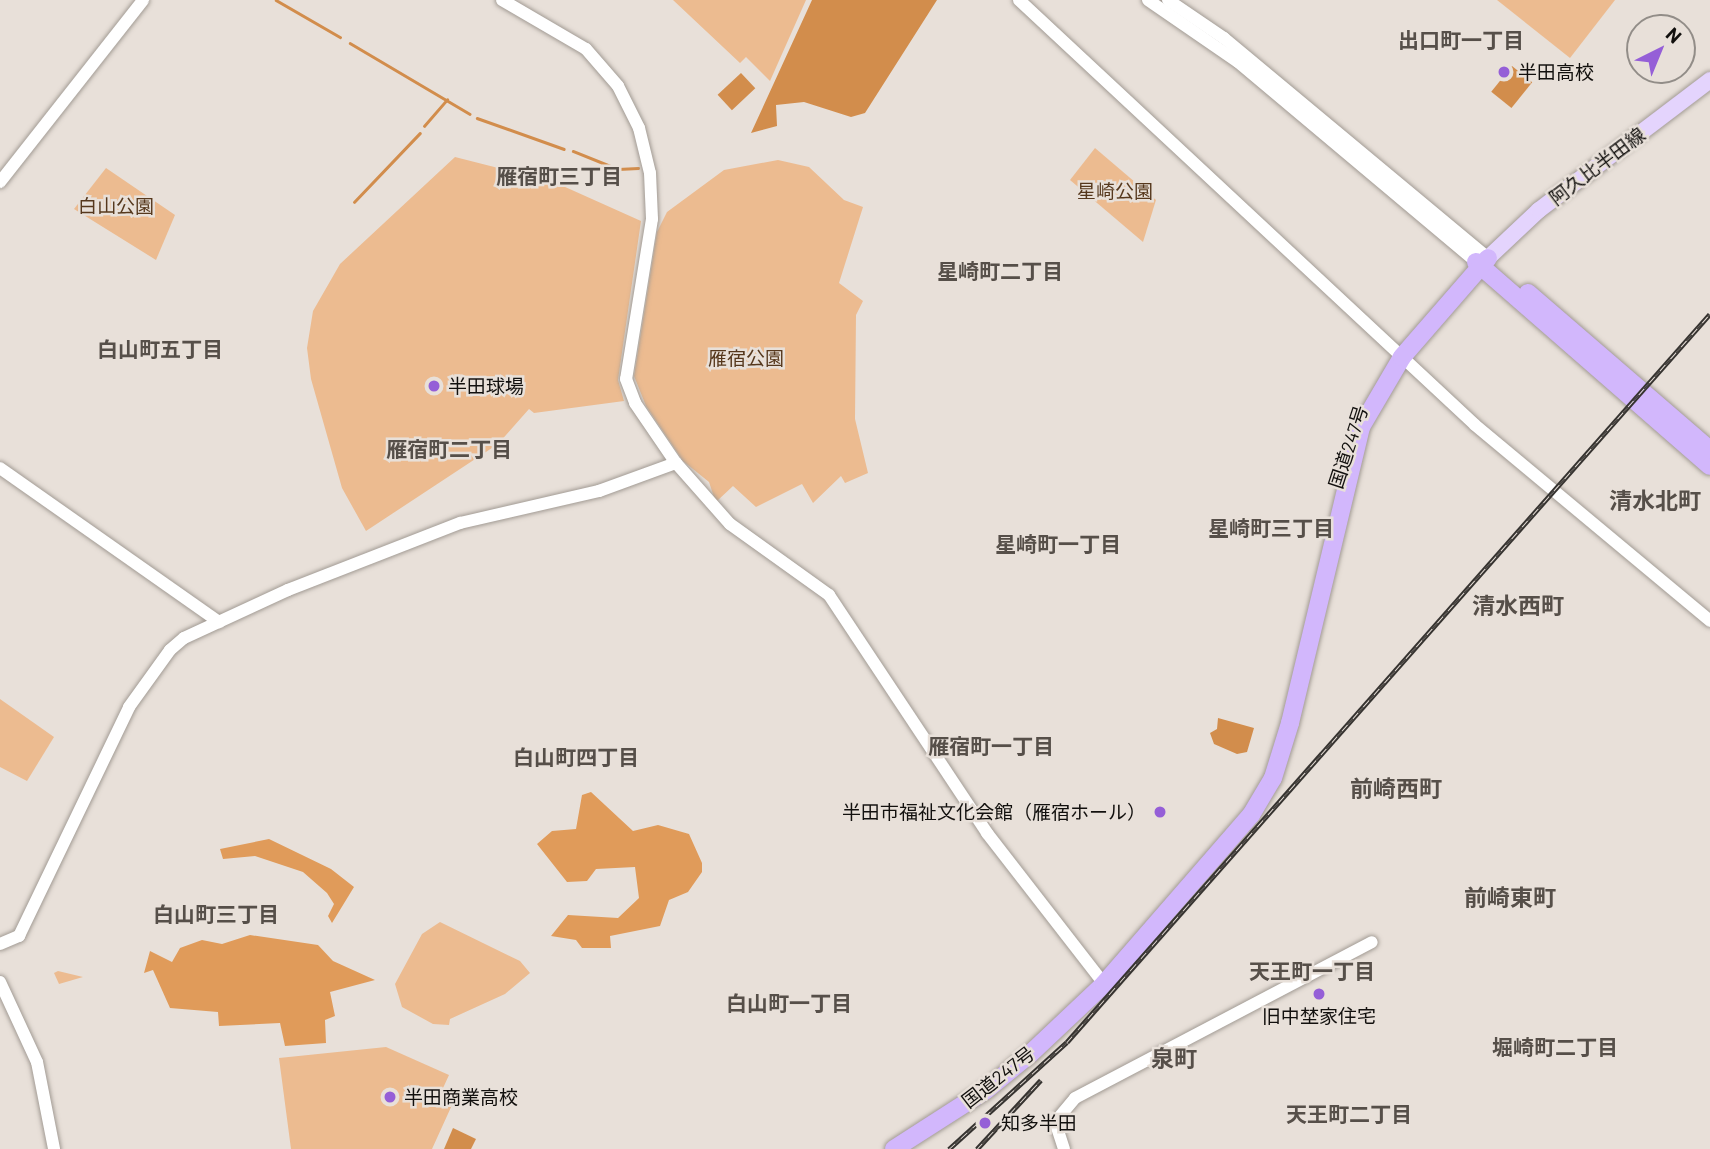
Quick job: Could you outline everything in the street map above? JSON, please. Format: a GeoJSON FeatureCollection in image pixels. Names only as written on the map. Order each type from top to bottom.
{"type":"FeatureCollection","features":[{"type":"Feature","properties":{"kind":"highway","name":"国道247号"},"geometry":{"type":"LineString","coordinates":[[894,1149],[1018,1065],[1098,984],[1234,837],[1273,778],[1290,723],[1350,458],[1371,404],[1398,354],[1483,263]]}},
{"type":"Feature","properties":{"kind":"highway"},"geometry":{"type":"LineString","coordinates":[[1483,263],[1710,450]]}},
{"type":"Feature","properties":{"kind":"highway"},"geometry":{"type":"LineString","coordinates":[[1483,263],[1710,466]]}},
{"type":"Feature","properties":{"kind":"main road","name":"阿久比半田線"},"geometry":{"type":"LineString","coordinates":[[1483,263],[1539,210],[1710,80]]}},
{"type":"Feature","properties":{"kind":"street"},"geometry":{"type":"LineString","coordinates":[[0,182],[143,0]]}},
{"type":"Feature","properties":{"kind":"street"},"geometry":{"type":"LineString","coordinates":[[502,0],[586,49],[618,86],[639,128],[650,173],[652,219],[626,379],[635,403],[676,463],[741,534],[829,595],[987,833],[1098,984]]}},
{"type":"Feature","properties":{"kind":"street"},"geometry":{"type":"LineString","coordinates":[[1019,0],[1475,425],[1710,621]]}},
{"type":"Feature","properties":{"kind":"street"},"geometry":{"type":"LineString","coordinates":[[1148,0],[1246,68],[1483,263]]}},
{"type":"Feature","properties":{"kind":"street"},"geometry":{"type":"LineString","coordinates":[[1168,0],[1224,38],[1483,263]]}},
{"type":"Feature","properties":{"kind":"street"},"geometry":{"type":"LineString","coordinates":[[0,944],[19,936],[129,706],[170,650],[219,622],[460,523],[599,491],[676,463]]}},
{"type":"Feature","properties":{"kind":"street"},"geometry":{"type":"LineString","coordinates":[[0,468],[219,622]]}},
{"type":"Feature","properties":{"kind":"street"},"geometry":{"type":"LineString","coordinates":[[1064,1149],[1055,1122],[1074,1098],[1372,942]]}},
{"type":"Feature","properties":{"kind":"street"},"geometry":{"type":"LineString","coordinates":[[0,982],[37,1062],[54,1149]]}},
{"type":"Feature","properties":{"kind":"green space"},"geometry":{"type":"Polygon","coordinates":[[[673,0],[806,0],[770,81],[746,57],[740,63],[673,0]]]}},
{"type":"Feature","properties":{"kind":"green space"},"geometry":{"type":"Polygon","coordinates":[[[1497,0],[1615,0],[1570,58],[1497,0]]]}},
{"type":"Feature","properties":{"kind":"green space","name":"星崎公園"},"geometry":{"type":"Polygon","coordinates":[[[1095,148],[1156,200],[1143,242],[1070,180],[1095,148]]]}},
{"type":"Feature","properties":{"kind":"green space"},"geometry":{"type":"Polygon","coordinates":[[[455,157],[554,182],[641,221],[618,380],[624,401],[534,413],[529,409],[498,444],[366,531],[342,488],[311,379],[307,348],[313,311],[340,264],[455,157]]]}},
{"type":"Feature","properties":{"kind":"green space","name":"雁宿公園"},"geometry":{"type":"Polygon","coordinates":[[[778,160],[809,167],[844,200],[863,207],[839,283],[863,301],[856,315],[855,419],[868,473],[845,483],[841,476],[813,503],[802,484],[756,507],[733,486],[717,501],[709,482],[683,461],[646,406],[634,376],[657,232],[667,212],[724,170],[778,160]]]}},
{"type":"Feature","properties":{"kind":"green space","name":"白山公園"},"geometry":{"type":"Polygon","coordinates":[[[106,168],[175,215],[156,260],[74,209],[106,168]]]}},
{"type":"Feature","properties":{"kind":"green space"},"geometry":{"type":"Polygon","coordinates":[[[0,699],[54,737],[27,781],[0,767],[0,699]]]}},
{"type":"Feature","properties":{"kind":"green space"},"geometry":{"type":"Polygon","coordinates":[[[440,922],[520,961],[530,973],[505,994],[450,1019],[449,1025],[433,1024],[402,1007],[395,984],[422,934],[440,922]]]}},
{"type":"Feature","properties":{"kind":"green space"},"geometry":{"type":"Polygon","coordinates":[[[58,971],[83,977],[59,984],[54,973],[58,971]]]}},
{"type":"Feature","properties":{"kind":"green space"},"geometry":{"type":"Polygon","coordinates":[[[386,1047],[449,1075],[438,1099],[452,1105],[432,1149],[291,1149],[279,1058],[386,1047]]]}},
{"type":"Feature","properties":{"kind":"shaded area"},"geometry":{"type":"Polygon","coordinates":[[[812,0],[937,0],[865,113],[851,117],[804,102],[776,105],[777,126],[751,133],[812,0]]]}},
{"type":"Feature","properties":{"kind":"shaded area"},"geometry":{"type":"Polygon","coordinates":[[[1512,66],[1532,82],[1511,108],[1491,92],[1512,66]]]}},
{"type":"Feature","properties":{"kind":"shaded area"},"geometry":{"type":"Polygon","coordinates":[[[741,73],[755,88],[732,110],[718,95],[741,73]]]}},
{"type":"Feature","properties":{"kind":"shaded area"},"geometry":{"type":"Polygon","coordinates":[[[1218,718],[1254,728],[1247,752],[1237,754],[1214,744],[1210,733],[1217,729],[1218,718]]]}},
{"type":"Feature","properties":{"kind":"shaded area"},"geometry":{"type":"Polygon","coordinates":[[[591,792],[633,831],[658,825],[689,834],[702,863],[702,872],[688,892],[669,900],[660,926],[610,936],[611,948],[582,948],[576,940],[551,936],[568,915],[618,918],[639,898],[635,867],[596,869],[587,881],[567,882],[537,844],[552,831],[576,829],[582,795],[591,792]]]}},
{"type":"Feature","properties":{"kind":"shaded area"},"geometry":{"type":"Polygon","coordinates":[[[269,839],[331,869],[354,887],[332,923],[328,916],[334,904],[327,893],[303,872],[255,856],[223,859],[220,849],[269,839]]]}},
{"type":"Feature","properties":{"kind":"shaded area"},"geometry":{"type":"Polygon","coordinates":[[[250,935],[318,945],[333,961],[375,980],[330,992],[335,1016],[325,1020],[326,1043],[285,1046],[280,1023],[219,1026],[218,1012],[170,1008],[153,970],[144,973],[150,951],[172,962],[180,948],[202,940],[222,944],[250,935]]]}},
{"type":"Feature","properties":{"kind":"shaded area"},"geometry":{"type":"Polygon","coordinates":[[[453,1128],[476,1139],[471,1149],[444,1149],[453,1128]]]}},
{"type":"Feature","properties":{"kind":"waterway"},"geometry":{"type":"LineString","coordinates":[[276,0],[340,37]]}},
{"type":"Feature","properties":{"kind":"waterway"},"geometry":{"type":"LineString","coordinates":[[350,43],[470,114]]}},
{"type":"Feature","properties":{"kind":"waterway"},"geometry":{"type":"LineString","coordinates":[[424,126],[447,100]]}},
{"type":"Feature","properties":{"kind":"waterway"},"geometry":{"type":"LineString","coordinates":[[477,118],[564,149]]}},
{"type":"Feature","properties":{"kind":"waterway"},"geometry":{"type":"LineString","coordinates":[[354,202],[420,133]]}},
{"type":"Feature","properties":{"kind":"waterway"},"geometry":{"type":"LineString","coordinates":[[573,151],[618,169],[638,168]]}},
{"type":"Feature","properties":{"kind":"railway"},"geometry":{"type":"LineString","coordinates":[[949,1149],[1067,1042],[1710,314]]}},
{"type":"Feature","properties":{"kind":"railway"},"geometry":{"type":"LineString","coordinates":[[977,1149],[1041,1080]]}},
{"type":"Feature","properties":{"kind":"place","name":"半田高校"},"geometry":{"type":"Point","coordinates":[1504,72]}},
{"type":"Feature","properties":{"kind":"place","name":"半田球場"},"geometry":{"type":"Point","coordinates":[434,386]}},
{"type":"Feature","properties":{"kind":"place","name":"半田市福祉文化会館（雁宿ホール）"},"geometry":{"type":"Point","coordinates":[1160,812]}},
{"type":"Feature","properties":{"kind":"place","name":"旧中埜家住宅"},"geometry":{"type":"Point","coordinates":[1319,994]}},
{"type":"Feature","properties":{"kind":"place","name":"半田商業高校"},"geometry":{"type":"Point","coordinates":[390,1097]}},
{"type":"Feature","properties":{"kind":"place","name":"知多半田"},"geometry":{"type":"Point","coordinates":[985,1123]}},
{"type":"Feature","properties":{"kind":"district","name":"出口町一丁目"},"geometry":{"type":"Point","coordinates":[1461,40]}},
{"type":"Feature","properties":{"kind":"district","name":"雁宿町三丁目"},"geometry":{"type":"Point","coordinates":[559,176]}},
{"type":"Feature","properties":{"kind":"district","name":"星崎町二丁目"},"geometry":{"type":"Point","coordinates":[1000,271]}},
{"type":"Feature","properties":{"kind":"district","name":"白山町五丁目"},"geometry":{"type":"Point","coordinates":[160,349]}},
{"type":"Feature","properties":{"kind":"district","name":"雁宿町二丁目"},"geometry":{"type":"Point","coordinates":[449,449]}},
{"type":"Feature","properties":{"kind":"district","name":"清水北町"},"geometry":{"type":"Point","coordinates":[1655,500]}},
{"type":"Feature","properties":{"kind":"district","name":"星崎町三丁目"},"geometry":{"type":"Point","coordinates":[1271,528]}},
{"type":"Feature","properties":{"kind":"district","name":"星崎町一丁目"},"geometry":{"type":"Point","coordinates":[1058,544]}},
{"type":"Feature","properties":{"kind":"district","name":"清水西町"},"geometry":{"type":"Point","coordinates":[1518,605]}},
{"type":"Feature","properties":{"kind":"district","name":"雁宿町一丁目"},"geometry":{"type":"Point","coordinates":[991,746]}},
{"type":"Feature","properties":{"kind":"district","name":"白山町四丁目"},"geometry":{"type":"Point","coordinates":[576,757]}},
{"type":"Feature","properties":{"kind":"district","name":"前崎西町"},"geometry":{"type":"Point","coordinates":[1396,788]}},
{"type":"Feature","properties":{"kind":"district","name":"前崎東町"},"geometry":{"type":"Point","coordinates":[1510,897]}},
{"type":"Feature","properties":{"kind":"district","name":"白山町三丁目"},"geometry":{"type":"Point","coordinates":[216,914]}},
{"type":"Feature","properties":{"kind":"district","name":"天王町一丁目"},"geometry":{"type":"Point","coordinates":[1312,971]}},
{"type":"Feature","properties":{"kind":"district","name":"白山町一丁目"},"geometry":{"type":"Point","coordinates":[789,1003]}},
{"type":"Feature","properties":{"kind":"district","name":"堀崎町二丁目"},"geometry":{"type":"Point","coordinates":[1555,1047]}},
{"type":"Feature","properties":{"kind":"district","name":"泉町"},"geometry":{"type":"Point","coordinates":[1174,1058]}},
{"type":"Feature","properties":{"kind":"district","name":"天王町二丁目"},"geometry":{"type":"Point","coordinates":[1349,1114]}}]}
